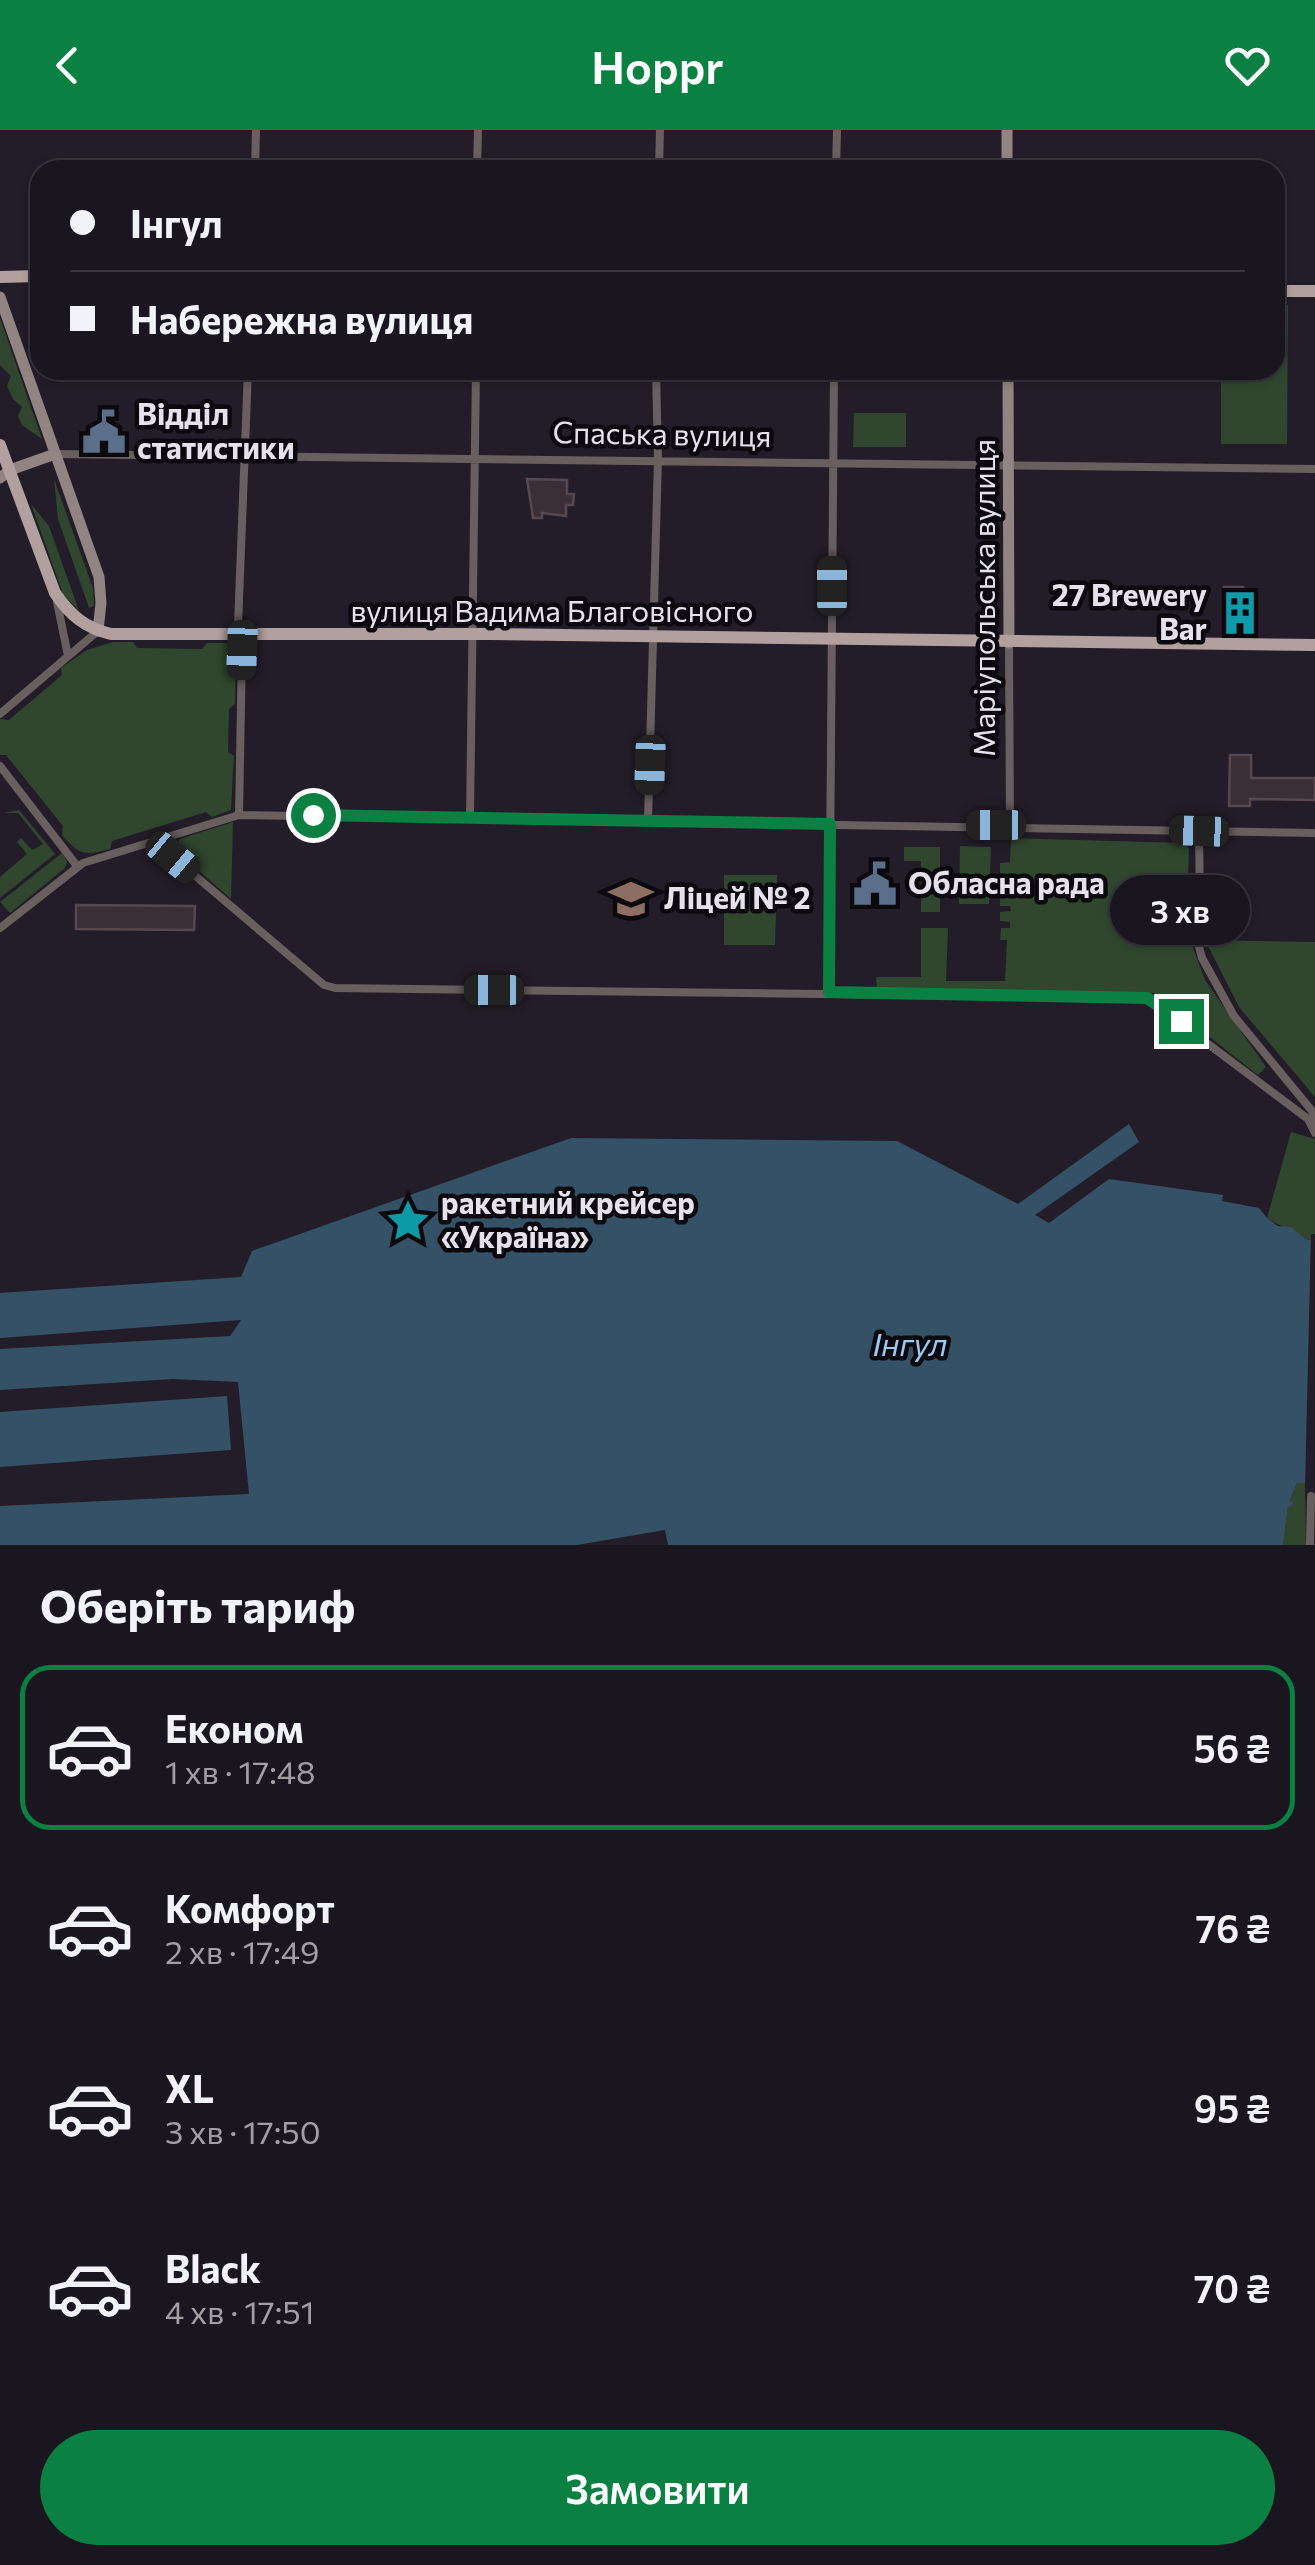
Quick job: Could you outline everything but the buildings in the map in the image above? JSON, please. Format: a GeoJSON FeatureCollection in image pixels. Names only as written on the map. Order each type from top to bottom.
{"type":"FeatureCollection","features":[{"type":"Feature","properties":{"kind":"main road"},"geometry":{"type":"LineString","coordinates":[[1008,130],[1008,160]]}},
{"type":"Feature","properties":{"kind":"main road"},"geometry":{"type":"LineString","coordinates":[[0,277],[30,276]]}},
{"type":"Feature","properties":{"kind":"main road"},"geometry":{"type":"LineString","coordinates":[[1285,291],[1315,291]]}},
{"type":"Feature","properties":{"kind":"main road"},"geometry":{"type":"LineString","coordinates":[[0,297],[99,578],[102,603],[98,631],[70,615],[56,593],[5,474],[0,445]]}},
{"type":"Feature","properties":{"kind":"main road","name":"Маріупольська вулиця"},"geometry":{"type":"LineString","coordinates":[[1008,380],[1009,642]]}},
{"type":"Feature","properties":{"kind":"main road","name":"Спаська вулиця"},"geometry":{"type":"LineString","coordinates":[[5,474],[56,454]]}},
{"type":"Feature","properties":{"kind":"main road","name":"вулиця Вадима Благовісного"},"geometry":{"type":"LineString","coordinates":[[98,631],[240,636],[1315,645]]}},
{"type":"Feature","properties":{"kind":"street"},"geometry":{"type":"LineString","coordinates":[[255,160],[256,130]]}},
{"type":"Feature","properties":{"kind":"street"},"geometry":{"type":"LineString","coordinates":[[478,130],[478,160]]}},
{"type":"Feature","properties":{"kind":"street"},"geometry":{"type":"LineString","coordinates":[[658,160],[660,130]]}},
{"type":"Feature","properties":{"kind":"street"},"geometry":{"type":"LineString","coordinates":[[836,160],[837,130]]}},
{"type":"Feature","properties":{"kind":"street"},"geometry":{"type":"LineString","coordinates":[[240,814],[240,636],[248,380]]}},
{"type":"Feature","properties":{"kind":"street"},"geometry":{"type":"LineString","coordinates":[[470,817],[476,380]]}},
{"type":"Feature","properties":{"kind":"street"},"geometry":{"type":"LineString","coordinates":[[648,820],[658,459],[656,380]]}},
{"type":"Feature","properties":{"kind":"street"},"geometry":{"type":"LineString","coordinates":[[829,992],[834,380]]}},
{"type":"Feature","properties":{"kind":"street","name":"Спаська вулиця"},"geometry":{"type":"LineString","coordinates":[[56,454],[1315,469]]}},
{"type":"Feature","properties":{"kind":"street"},"geometry":{"type":"LineString","coordinates":[[56,593],[68,656]]}},
{"type":"Feature","properties":{"kind":"street"},"geometry":{"type":"LineString","coordinates":[[0,714],[98,631]]}},
{"type":"Feature","properties":{"kind":"street","name":"Маріупольська вулиця"},"geometry":{"type":"LineString","coordinates":[[1009,642],[1010,826]]}},
{"type":"Feature","properties":{"kind":"street"},"geometry":{"type":"LineString","coordinates":[[0,766],[78,866]]}},
{"type":"Feature","properties":{"kind":"street"},"geometry":{"type":"LineString","coordinates":[[0,928],[78,866],[240,814],[1315,833]]}},
{"type":"Feature","properties":{"kind":"street"},"geometry":{"type":"LineString","coordinates":[[1199,831],[1200,909],[1194,928],[1202,958],[1224,1002],[1314,1115]]}},
{"type":"Feature","properties":{"kind":"street"},"geometry":{"type":"LineString","coordinates":[[162,838],[173,857],[324,985],[335,988],[1147,998],[1308,1119],[1315,1133]]}},
{"type":"Feature","properties":{"kind":"street"},"geometry":{"type":"LineString","coordinates":[[1310,1545],[1311,1496]]}},
{"type":"Feature","properties":{"kind":"green space"},"geometry":{"type":"Polygon","coordinates":[[[1288,305],[1287,444],[1221,444],[1221,380],[1285,380],[1288,305]]]}},
{"type":"Feature","properties":{"kind":"green space"},"geometry":{"type":"Polygon","coordinates":[[[0,318],[42,439],[22,425],[18,416],[22,407],[7,386],[11,376],[0,365],[0,318]]]}},
{"type":"Feature","properties":{"kind":"green space"},"geometry":{"type":"Polygon","coordinates":[[[854,413],[906,413],[906,447],[853,447],[854,413]]]}},
{"type":"Feature","properties":{"kind":"green space"},"geometry":{"type":"Polygon","coordinates":[[[54,479],[93,588],[94,606],[89,608],[58,519],[54,479]]]}},
{"type":"Feature","properties":{"kind":"green space"},"geometry":{"type":"Polygon","coordinates":[[[31,504],[49,526],[79,611],[63,594],[31,504]]]}},
{"type":"Feature","properties":{"kind":"green space"},"geometry":{"type":"Polygon","coordinates":[[[113,642],[133,642],[137,648],[202,649],[207,643],[228,643],[236,649],[235,704],[229,709],[228,752],[234,756],[231,810],[212,817],[206,812],[112,841],[110,849],[88,853],[68,842],[62,835],[63,826],[6,755],[0,755],[0,719],[9,720],[62,675],[61,668],[87,650],[113,642]]]}},
{"type":"Feature","properties":{"kind":"green space"},"geometry":{"type":"Polygon","coordinates":[[[19,810],[55,854],[0,898],[0,877],[27,854],[17,842],[21,838],[32,850],[43,844],[18,813],[3,813],[19,810]]]}},
{"type":"Feature","properties":{"kind":"green space"},"geometry":{"type":"Polygon","coordinates":[[[233,822],[231,899],[173,848],[180,839],[233,822]]]}},
{"type":"Feature","properties":{"kind":"green space"},"geometry":{"type":"Polygon","coordinates":[[[1011,838],[1185,843],[1189,849],[1186,929],[1205,980],[1266,1067],[1258,1075],[1154,993],[877,988],[876,977],[921,977],[921,928],[948,928],[946,981],[1005,981],[1007,940],[1000,940],[1001,928],[1010,928],[1010,922],[1000,921],[1000,912],[1011,911],[1010,906],[1000,906],[1000,863],[1010,862],[1011,838]]]}},
{"type":"Feature","properties":{"kind":"green space"},"geometry":{"type":"Polygon","coordinates":[[[960,846],[991,847],[989,904],[959,904],[960,846]]]}},
{"type":"Feature","properties":{"kind":"green space"},"geometry":{"type":"Polygon","coordinates":[[[904,847],[940,847],[940,912],[921,912],[921,861],[904,861],[904,847]]]}},
{"type":"Feature","properties":{"kind":"green space"},"geometry":{"type":"Polygon","coordinates":[[[62,853],[67,861],[65,868],[10,913],[0,902],[62,853]]]}},
{"type":"Feature","properties":{"kind":"green space"},"geometry":{"type":"Polygon","coordinates":[[[724,875],[777,875],[775,945],[724,945],[724,875]]]}},
{"type":"Feature","properties":{"kind":"green space"},"geometry":{"type":"Polygon","coordinates":[[[1205,940],[1315,942],[1315,1097],[1239,1007],[1205,940]]]}},
{"type":"Feature","properties":{"kind":"green space"},"geometry":{"type":"Polygon","coordinates":[[[1291,1132],[1315,1139],[1315,1239],[1307,1240],[1267,1218],[1291,1132]]]}},
{"type":"Feature","properties":{"kind":"green space"},"geometry":{"type":"Polygon","coordinates":[[[1297,1483],[1305,1483],[1306,1545],[1283,1545],[1288,1506],[1294,1504],[1290,1502],[1297,1483]]]}},
{"type":"Feature","properties":{"kind":"water","name":"Інгул"},"geometry":{"type":"Polygon","coordinates":[[[1129,1124],[1139,1142],[1035,1215],[1049,1223],[1109,1179],[1223,1195],[1222,1201],[1259,1208],[1278,1226],[1291,1227],[1307,1240],[1315,1239],[1315,1483],[1297,1483],[1290,1501],[1294,1504],[1288,1507],[1283,1545],[668,1545],[665,1530],[577,1545],[0,1545],[0,1506],[249,1494],[238,1382],[173,1379],[0,1390],[0,1349],[230,1336],[241,1320],[0,1338],[0,1293],[241,1277],[252,1251],[571,1138],[897,1141],[1018,1204],[1129,1124]]]}},
{"type":"Feature","properties":{"kind":"water"},"geometry":{"type":"Polygon","coordinates":[[[227,1396],[231,1450],[0,1467],[0,1412],[227,1396]]]}},
{"type":"Feature","properties":{"kind":"pier"},"geometry":{"type":"Polygon","coordinates":[[[1311,1234],[1315,1234],[1315,1488],[1305,1488],[1311,1234]]]}},
{"type":"Feature","properties":{"kind":"place","name":"Відділ статистики"},"geometry":{"type":"Point","coordinates":[104,432]}},
{"type":"Feature","properties":{"kind":"place","name":"27 Brewery Bar"},"geometry":{"type":"Point","coordinates":[1240,613]}},
{"type":"Feature","properties":{"kind":"place","name":"Обласна рада"},"geometry":{"type":"Point","coordinates":[875,884]}},
{"type":"Feature","properties":{"kind":"place","name":"Ліцей № 2"},"geometry":{"type":"Point","coordinates":[631,899]}},
{"type":"Feature","properties":{"kind":"place","name":"ракетний крейсер «Україна»"},"geometry":{"type":"Point","coordinates":[408,1221]}},
{"type":"Feature","properties":{"kind":"route"},"geometry":{"type":"LineString","coordinates":[[313,815],[830,824],[829,992],[1147,998],[1181,1021]]}}]}
